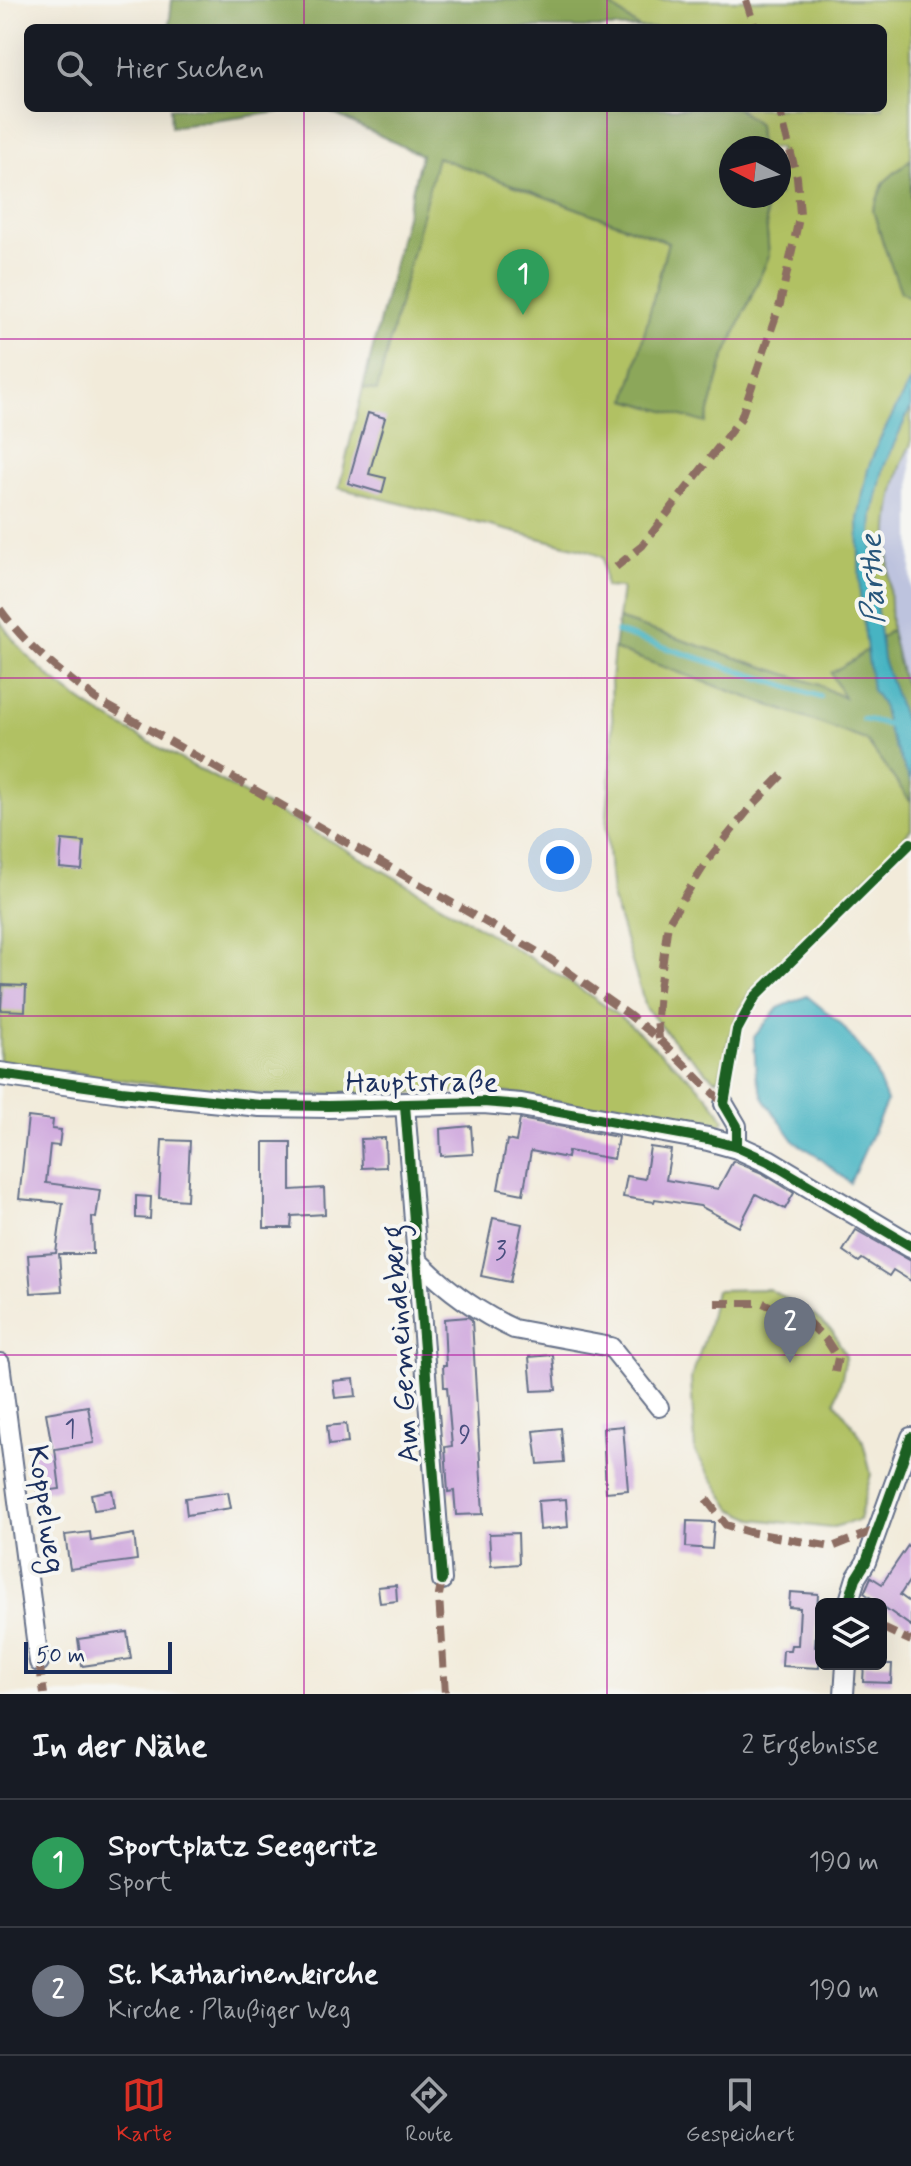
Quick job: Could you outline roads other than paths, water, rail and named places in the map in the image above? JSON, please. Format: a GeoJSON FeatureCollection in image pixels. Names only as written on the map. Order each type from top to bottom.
{"type":"FeatureCollection","features":[{"type":"Feature","properties":{"kind":"street","name":"Hauptstraße"},"geometry":{"type":"LineString","coordinates":[[0,1074],[121,1091],[260,1105],[483,1102],[521,1105],[708,1139],[737,1147],[768,1161],[911,1246]]}},
{"type":"Feature","properties":{"kind":"street"},"geometry":{"type":"LineString","coordinates":[[724,1104],[737,1126],[737,1147]]}},
{"type":"Feature","properties":{"kind":"street","name":"Am Gemeindeberg"},"geometry":{"type":"LineString","coordinates":[[405,1105],[442,1580]]}},
{"type":"Feature","properties":{"kind":"street"},"geometry":{"type":"LineString","coordinates":[[418,1261],[440,1283],[500,1323],[514,1329],[611,1347],[659,1407]]}},
{"type":"Feature","properties":{"kind":"street","name":"Koppelweg"},"geometry":{"type":"LineString","coordinates":[[0,1363],[39,1662]]}},
{"type":"Feature","properties":{"kind":"street"},"geometry":{"type":"LineString","coordinates":[[850,1598],[911,1437]]}},
{"type":"Feature","properties":{"kind":"street"},"geometry":{"type":"LineString","coordinates":[[844,1694],[846,1670]]}},
{"type":"Feature","properties":{"kind":"water","name":"Parthe"},"geometry":{"type":"Polygon","coordinates":[[[911,379],[911,407],[884,466],[872,532],[883,659],[911,740],[911,782],[889,733],[882,704],[872,690],[860,595],[858,519],[868,469],[911,379]]]}},
{"type":"Feature","properties":{"kind":"water"},"geometry":{"type":"Polygon","coordinates":[[[807,996],[840,1023],[871,1061],[887,1101],[850,1183],[795,1142],[764,1099],[756,1075],[754,1037],[778,1008],[807,996]]]}},
{"type":"Feature","properties":{"kind":"waterway"},"geometry":{"type":"LineString","coordinates":[[617,632],[820,697]]}},
{"type":"Feature","properties":{"kind":"waterway"},"geometry":{"type":"LineString","coordinates":[[863,719],[890,725]]}},
{"type":"Feature","properties":{"kind":"place","name":"Sportplatz Seegeritz"},"geometry":{"type":"Point","coordinates":[523,315]}},
{"type":"Feature","properties":{"kind":"place","name":"St. Katharinenkirche"},"geometry":{"type":"Point","coordinates":[790,1363]}}]}
